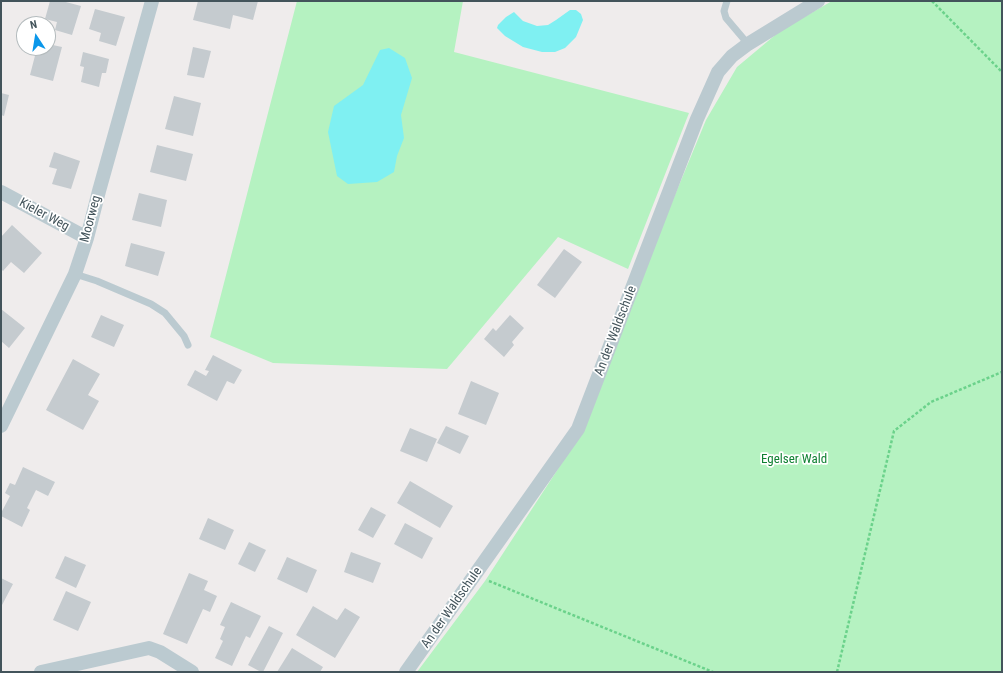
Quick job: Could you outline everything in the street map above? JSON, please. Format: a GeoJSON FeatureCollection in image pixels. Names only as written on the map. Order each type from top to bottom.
{"type":"FeatureCollection","features":[{"type":"Feature","properties":{"kind":"street","name":"Moorweg"},"geometry":{"type":"LineString","coordinates":[[1,426],[75,274],[87,238],[152,1]]}},
{"type":"Feature","properties":{"kind":"street","name":"An der Waldschule"},"geometry":{"type":"LineString","coordinates":[[406,672],[578,429],[694,126],[718,72],[732,56],[748,44],[818,1]]}},
{"type":"Feature","properties":{"kind":"street","name":"Kieler Weg"},"geometry":{"type":"LineString","coordinates":[[2,193],[87,238]]}},
{"type":"Feature","properties":{"kind":"street"},"geometry":{"type":"LineString","coordinates":[[41,672],[149,648],[160,652],[192,672]]}},
{"type":"Feature","properties":{"kind":"lane"},"geometry":{"type":"LineString","coordinates":[[727,1],[724,11],[726,18],[748,44]]}},
{"type":"Feature","properties":{"kind":"lane"},"geometry":{"type":"LineString","coordinates":[[75,274],[151,304],[165,313],[184,336],[188,345]]}},
{"type":"Feature","properties":{"kind":"path"},"geometry":{"type":"LineString","coordinates":[[932,1],[1002,72]]}},
{"type":"Feature","properties":{"kind":"path"},"geometry":{"type":"LineString","coordinates":[[837,672],[894,431],[931,402],[1002,372]]}},
{"type":"Feature","properties":{"kind":"path"},"geometry":{"type":"LineString","coordinates":[[475,576],[713,672]]}},
{"type":"Feature","properties":{"kind":"green space"},"geometry":{"type":"Polygon","coordinates":[[[297,1],[463,1],[454,52],[689,113],[628,269],[558,237],[447,369],[273,363],[210,337],[297,1]]]}},
{"type":"Feature","properties":{"kind":"green space","name":"Egelser Wald"},"geometry":{"type":"Polygon","coordinates":[[[832,1],[1002,1],[1002,672],[417,672],[485,581],[584,429],[643,272],[706,120],[737,67],[780,31],[832,1]]]}},
{"type":"Feature","properties":{"kind":"water"},"geometry":{"type":"Polygon","coordinates":[[[570,10],[576,10],[581,14],[583,20],[576,37],[565,48],[555,52],[542,52],[523,47],[505,36],[497,28],[506,17],[514,12],[523,21],[537,26],[548,25],[570,10]]]}},
{"type":"Feature","properties":{"kind":"water"},"geometry":{"type":"Polygon","coordinates":[[[389,48],[405,58],[412,78],[401,115],[404,138],[397,156],[394,172],[377,182],[348,184],[337,176],[328,132],[334,106],[363,85],[380,50],[389,48]]]}},
{"type":"Feature","properties":{"kind":"building"},"geometry":{"type":"Polygon","coordinates":[[[50,1],[62,1],[81,6],[72,35],[56,30],[56,16],[46,16],[50,1]]]}},
{"type":"Feature","properties":{"kind":"building"},"geometry":{"type":"Polygon","coordinates":[[[198,1],[258,1],[253,20],[233,15],[230,29],[193,20],[198,1]]]}},
{"type":"Feature","properties":{"kind":"building"},"geometry":{"type":"Polygon","coordinates":[[[95,9],[125,17],[116,46],[99,41],[101,33],[89,29],[95,9]]]}},
{"type":"Feature","properties":{"kind":"building"},"geometry":{"type":"Polygon","coordinates":[[[56,46],[62,47],[53,81],[30,75],[35,56],[56,56],[56,46]]]}},
{"type":"Feature","properties":{"kind":"building"},"geometry":{"type":"Polygon","coordinates":[[[193,47],[211,51],[204,78],[187,75],[193,47]]]}},
{"type":"Feature","properties":{"kind":"building"},"geometry":{"type":"Polygon","coordinates":[[[83,52],[109,59],[106,73],[102,73],[99,87],[81,82],[84,67],[80,66],[83,52]]]}},
{"type":"Feature","properties":{"kind":"building"},"geometry":{"type":"Polygon","coordinates":[[[1,93],[9,95],[4,116],[1,115],[1,93]]]}},
{"type":"Feature","properties":{"kind":"building"},"geometry":{"type":"Polygon","coordinates":[[[174,96],[201,103],[193,136],[165,129],[174,96]]]}},
{"type":"Feature","properties":{"kind":"building"},"geometry":{"type":"Polygon","coordinates":[[[157,145],[193,154],[186,181],[150,172],[157,145]]]}},
{"type":"Feature","properties":{"kind":"building"},"geometry":{"type":"Polygon","coordinates":[[[54,152],[80,161],[71,189],[52,184],[57,169],[49,167],[54,152]]]}},
{"type":"Feature","properties":{"kind":"building"},"geometry":{"type":"Polygon","coordinates":[[[139,193],[167,200],[161,227],[132,220],[139,193]]]}},
{"type":"Feature","properties":{"kind":"building"},"geometry":{"type":"Polygon","coordinates":[[[12,225],[42,253],[24,273],[11,262],[3,271],[1,269],[1,237],[12,225]]]}},
{"type":"Feature","properties":{"kind":"building"},"geometry":{"type":"Polygon","coordinates":[[[131,243],[165,252],[158,276],[125,266],[131,243]]]}},
{"type":"Feature","properties":{"kind":"building"},"geometry":{"type":"Polygon","coordinates":[[[564,249],[582,262],[555,298],[537,285],[564,249]]]}},
{"type":"Feature","properties":{"kind":"building"},"geometry":{"type":"Polygon","coordinates":[[[1,309],[25,328],[9,348],[1,341],[1,309]]]}},
{"type":"Feature","properties":{"kind":"building"},"geometry":{"type":"Polygon","coordinates":[[[101,315],[124,325],[114,347],[91,337],[101,315]]]}},
{"type":"Feature","properties":{"kind":"building"},"geometry":{"type":"Polygon","coordinates":[[[510,315],[524,328],[512,342],[514,345],[504,357],[484,339],[493,328],[496,331],[510,315]]]}},
{"type":"Feature","properties":{"kind":"building"},"geometry":{"type":"Polygon","coordinates":[[[213,355],[242,370],[234,384],[227,381],[217,401],[187,385],[195,370],[206,376],[209,371],[205,370],[213,355]]]}},
{"type":"Feature","properties":{"kind":"building"},"geometry":{"type":"Polygon","coordinates":[[[73,359],[100,374],[88,395],[99,401],[83,430],[46,410],[73,359]]]}},
{"type":"Feature","properties":{"kind":"building"},"geometry":{"type":"Polygon","coordinates":[[[471,381],[499,393],[486,425],[458,414],[471,381]]]}},
{"type":"Feature","properties":{"kind":"building"},"geometry":{"type":"Polygon","coordinates":[[[446,426],[469,436],[460,454],[437,443],[446,426]]]}},
{"type":"Feature","properties":{"kind":"building"},"geometry":{"type":"Polygon","coordinates":[[[410,428],[437,439],[427,462],[400,451],[410,428]]]}},
{"type":"Feature","properties":{"kind":"building"},"geometry":{"type":"Polygon","coordinates":[[[23,467],[55,482],[48,496],[36,490],[27,508],[30,510],[22,527],[1,516],[1,513],[10,496],[5,493],[10,483],[15,485],[23,467]]]}},
{"type":"Feature","properties":{"kind":"building"},"geometry":{"type":"Polygon","coordinates":[[[410,481],[453,506],[440,528],[397,503],[410,481]]]}},
{"type":"Feature","properties":{"kind":"building"},"geometry":{"type":"Polygon","coordinates":[[[371,507],[386,515],[373,538],[358,530],[371,507]]]}},
{"type":"Feature","properties":{"kind":"building"},"geometry":{"type":"Polygon","coordinates":[[[208,518],[234,530],[225,550],[199,539],[208,518]]]}},
{"type":"Feature","properties":{"kind":"building"},"geometry":{"type":"Polygon","coordinates":[[[405,523],[433,538],[422,559],[394,544],[405,523]]]}},
{"type":"Feature","properties":{"kind":"building"},"geometry":{"type":"Polygon","coordinates":[[[249,542],[266,550],[255,572],[238,564],[249,542]]]}},
{"type":"Feature","properties":{"kind":"building"},"geometry":{"type":"Polygon","coordinates":[[[351,552],[381,563],[373,583],[344,572],[351,552]]]}},
{"type":"Feature","properties":{"kind":"building"},"geometry":{"type":"Polygon","coordinates":[[[65,556],[86,565],[76,588],[55,578],[65,556]]]}},
{"type":"Feature","properties":{"kind":"building"},"geometry":{"type":"Polygon","coordinates":[[[287,557],[317,570],[307,593],[277,579],[287,557]]]}},
{"type":"Feature","properties":{"kind":"building"},"geometry":{"type":"Polygon","coordinates":[[[189,573],[208,581],[204,590],[217,596],[210,612],[203,609],[187,644],[163,634],[189,573]]]}},
{"type":"Feature","properties":{"kind":"building"},"geometry":{"type":"Polygon","coordinates":[[[1,578],[13,584],[1,607],[1,578]]]}},
{"type":"Feature","properties":{"kind":"building"},"geometry":{"type":"Polygon","coordinates":[[[66,591],[91,602],[78,631],[53,620],[66,591]]]}},
{"type":"Feature","properties":{"kind":"building"},"geometry":{"type":"Polygon","coordinates":[[[231,602],[261,616],[250,638],[246,636],[232,666],[215,658],[223,641],[220,639],[225,627],[220,625],[231,602]]]}},
{"type":"Feature","properties":{"kind":"building"},"geometry":{"type":"Polygon","coordinates":[[[313,606],[337,620],[345,608],[360,617],[335,658],[296,635],[313,606]]]}},
{"type":"Feature","properties":{"kind":"building"},"geometry":{"type":"Polygon","coordinates":[[[269,626],[283,633],[263,672],[261,672],[248,665],[269,626]]]}},
{"type":"Feature","properties":{"kind":"building"},"geometry":{"type":"Polygon","coordinates":[[[292,648],[323,667],[320,672],[277,672],[292,648]]]}}]}
